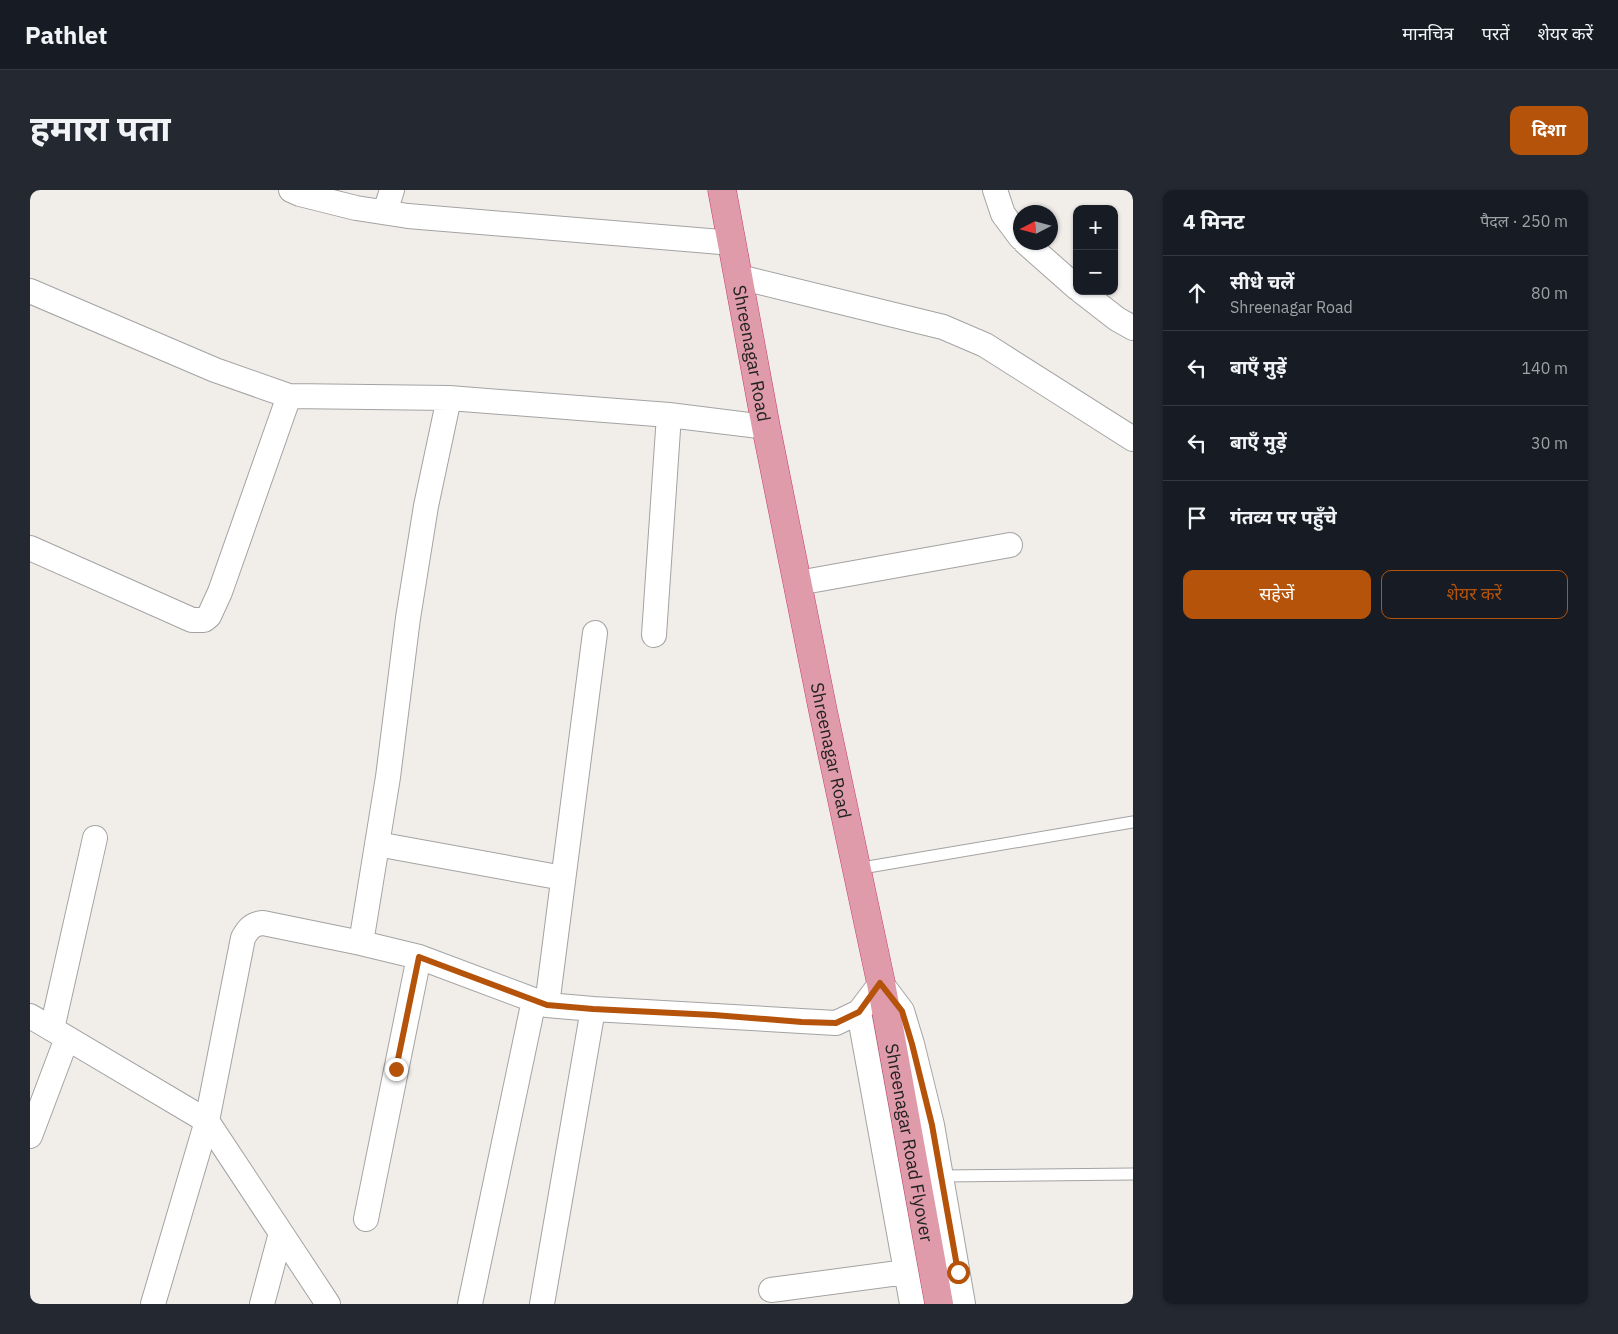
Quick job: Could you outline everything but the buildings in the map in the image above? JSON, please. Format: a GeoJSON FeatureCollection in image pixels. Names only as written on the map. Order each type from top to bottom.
{"type":"FeatureCollection","features":[{"type":"Feature","properties":{"kind":"highway","name":"Shreenagar Road"},"geometry":{"type":"LineString","coordinates":[[722,190],[766,427],[880,983]]}},
{"type":"Feature","properties":{"kind":"highway","name":"Shreenagar Road Flyover"},"geometry":{"type":"LineString","coordinates":[[880,983],[939,1304]]}},
{"type":"Feature","properties":{"kind":"street"},"geometry":{"type":"LineString","coordinates":[[385,212],[392,190]]}},
{"type":"Feature","properties":{"kind":"street"},"geometry":{"type":"LineString","coordinates":[[995,190],[1002,214],[1013,229]]}},
{"type":"Feature","properties":{"kind":"street"},"geometry":{"type":"LineString","coordinates":[[297,191],[356,208],[408,216],[733,243]]}},
{"type":"Feature","properties":{"kind":"street"},"geometry":{"type":"LineString","coordinates":[[1034,250],[1073,284]]}},
{"type":"Feature","properties":{"kind":"street"},"geometry":{"type":"LineString","coordinates":[[739,277],[943,327],[985,344],[1133,439]]}},
{"type":"Feature","properties":{"kind":"street"},"geometry":{"type":"LineString","coordinates":[[30,291],[215,370],[289,396],[449,398],[669,414],[766,427]]}},
{"type":"Feature","properties":{"kind":"street"},"geometry":{"type":"LineString","coordinates":[[1086,295],[1117,319],[1133,328]]}},
{"type":"Feature","properties":{"kind":"street"},"geometry":{"type":"LineString","coordinates":[[30,548],[192,620],[204,620],[210,616],[220,592],[289,396]]}},
{"type":"Feature","properties":{"kind":"street"},"geometry":{"type":"LineString","coordinates":[[361,943],[388,777],[409,609],[426,506],[449,398]]}},
{"type":"Feature","properties":{"kind":"street"},"geometry":{"type":"LineString","coordinates":[[654,635],[669,414]]}},
{"type":"Feature","properties":{"kind":"street"},"geometry":{"type":"LineString","coordinates":[[798,583],[1010,545]]}},
{"type":"Feature","properties":{"kind":"street"},"geometry":{"type":"LineString","coordinates":[[470,1304],[540,1002],[563,878],[595,633]]}},
{"type":"Feature","properties":{"kind":"street"},"geometry":{"type":"LineString","coordinates":[[30,1136],[59,1033],[95,838]]}},
{"type":"Feature","properties":{"kind":"street"},"geometry":{"type":"LineString","coordinates":[[377,844],[563,878]]}},
{"type":"Feature","properties":{"kind":"street"},"geometry":{"type":"LineString","coordinates":[[153,1304],[207,1121],[243,938],[250,927],[256,924],[263,923],[419,957],[540,1002],[593,1009],[836,1023],[859,1012],[880,983]]}},
{"type":"Feature","properties":{"kind":"street"},"geometry":{"type":"LineString","coordinates":[[366,1219],[419,957]]}},
{"type":"Feature","properties":{"kind":"street","name":"Shreenagar Road"},"geometry":{"type":"LineString","coordinates":[[880,983],[902,1011],[912,1044],[932,1125],[963,1304]]}},
{"type":"Feature","properties":{"kind":"street"},"geometry":{"type":"LineString","coordinates":[[542,1304],[593,1009]]}},
{"type":"Feature","properties":{"kind":"street"},"geometry":{"type":"LineString","coordinates":[[859,1012],[912,1304]]}},
{"type":"Feature","properties":{"kind":"street"},"geometry":{"type":"LineString","coordinates":[[30,1016],[207,1121],[328,1304]]}},
{"type":"Feature","properties":{"kind":"street"},"geometry":{"type":"LineString","coordinates":[[262,1304],[281,1233]]}},
{"type":"Feature","properties":{"kind":"street"},"geometry":{"type":"LineString","coordinates":[[771,1290],[906,1272]]}},
{"type":"Feature","properties":{"kind":"lane"},"geometry":{"type":"LineString","coordinates":[[856,869],[1133,822]]}},
{"type":"Feature","properties":{"kind":"lane"},"geometry":{"type":"LineString","coordinates":[[940,1176],[1133,1174]]}},
{"type":"Feature","properties":{"kind":"route"},"geometry":{"type":"LineString","coordinates":[[396,1069],[419,957],[547,1005],[802,1022],[836,1023],[859,1012],[880,983],[902,1011],[912,1044],[932,1125],[958,1272]]}}]}
